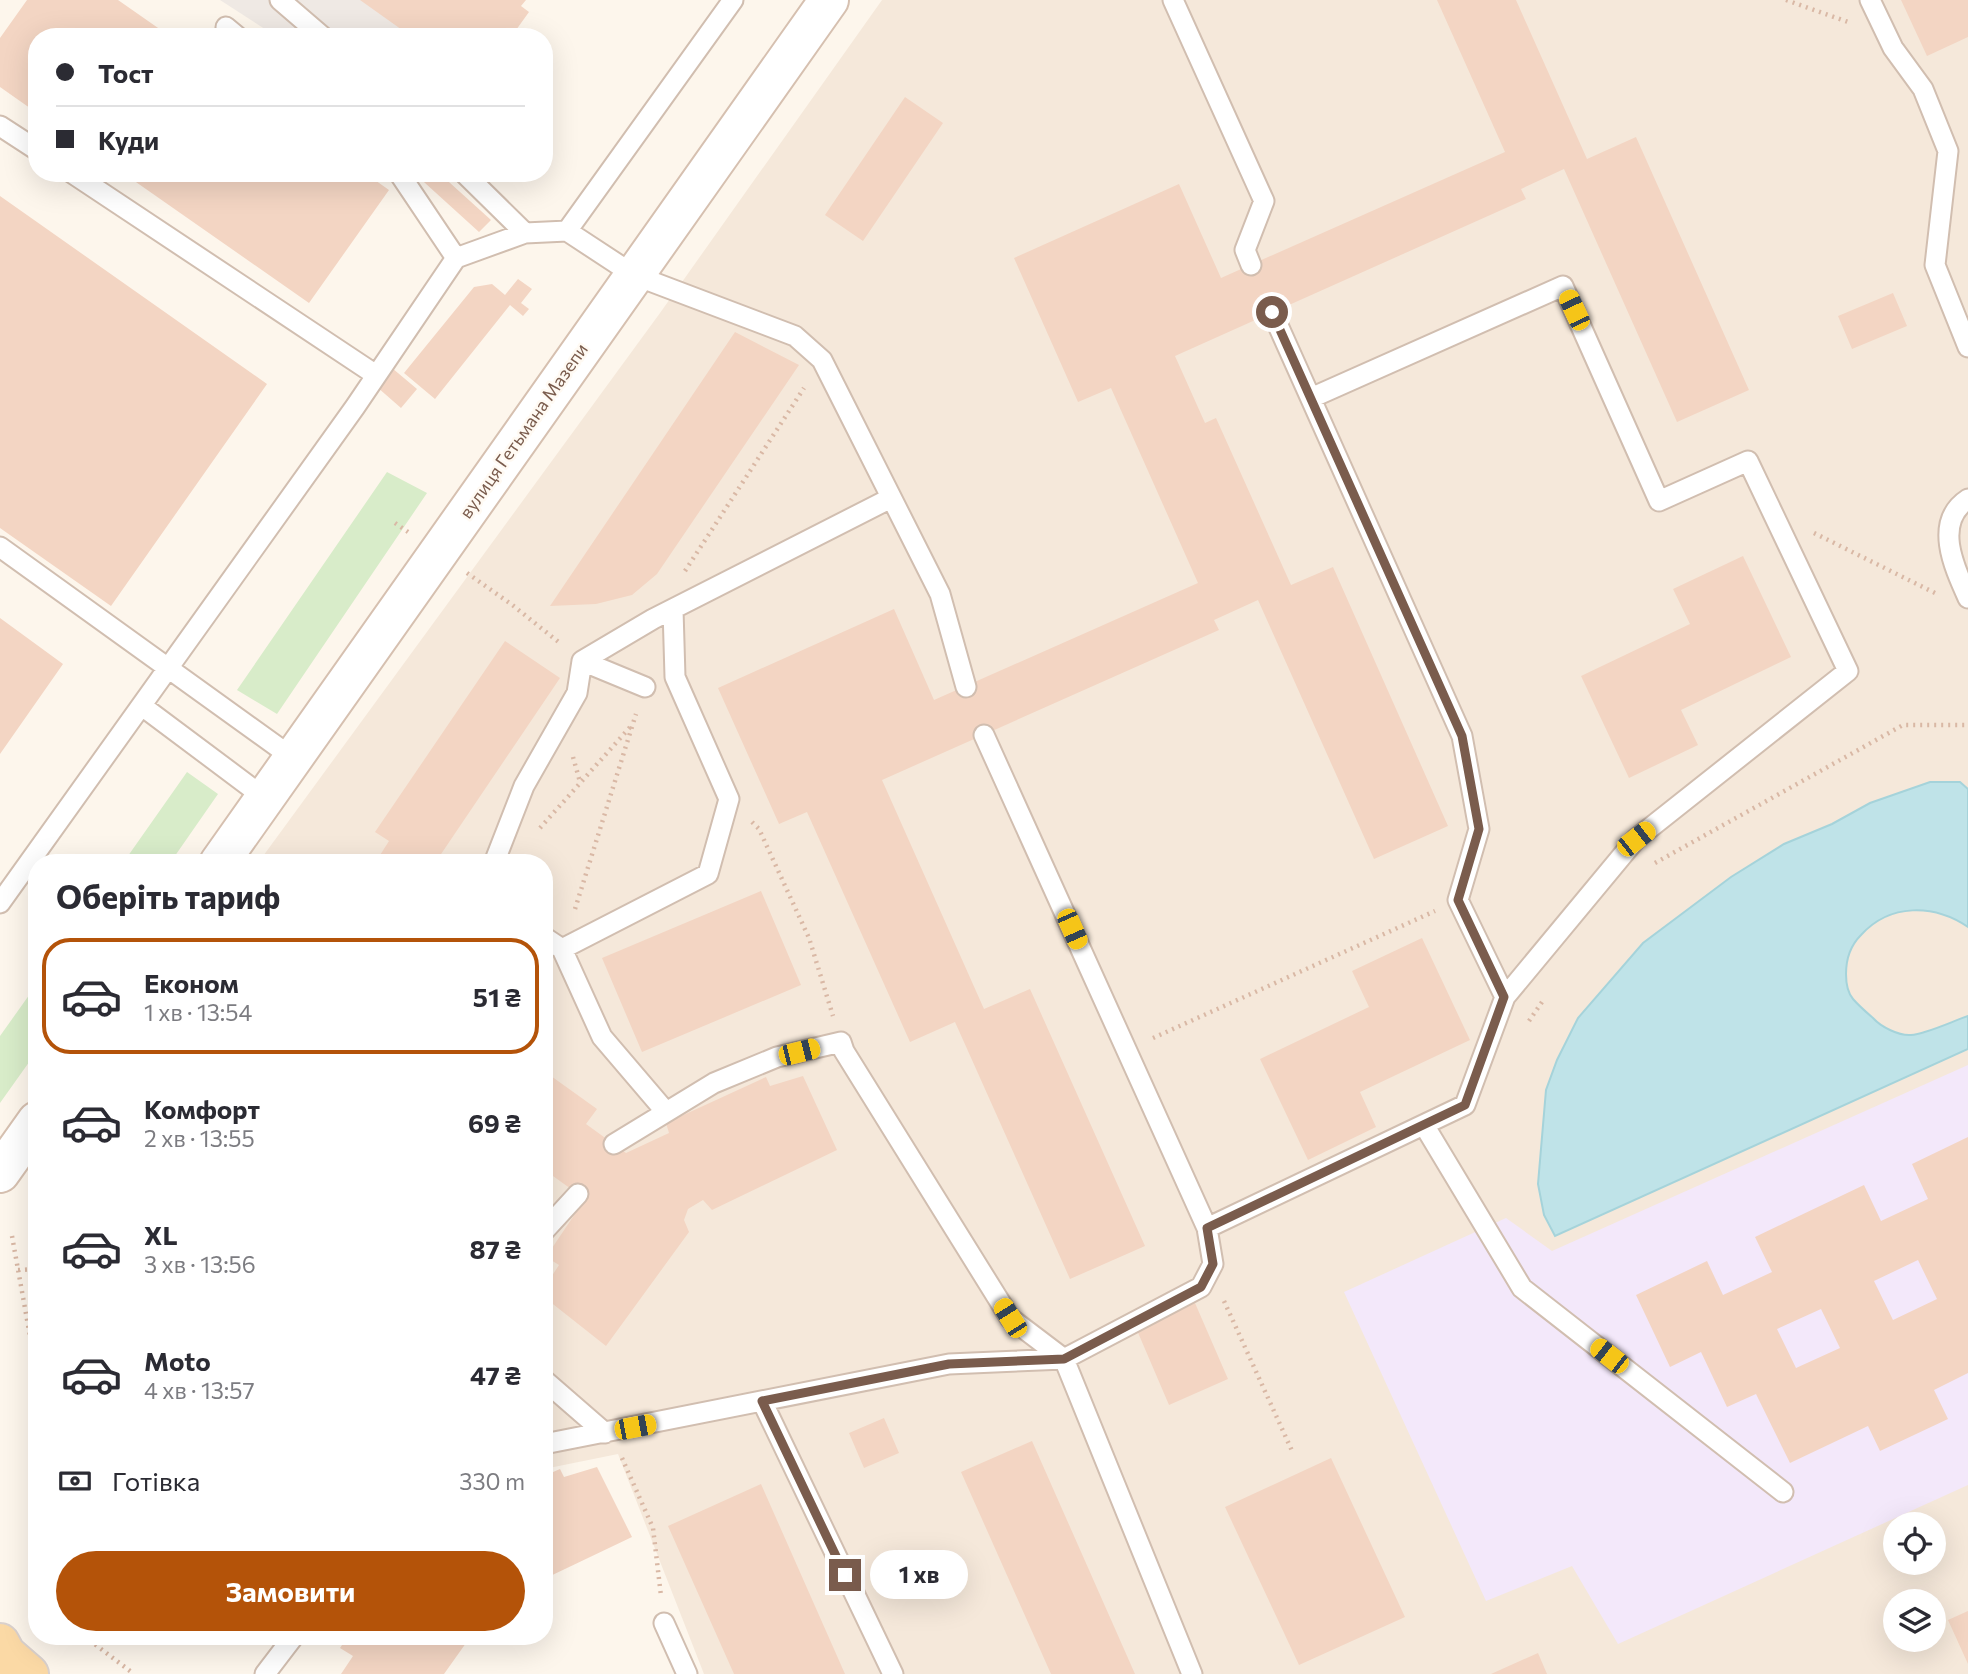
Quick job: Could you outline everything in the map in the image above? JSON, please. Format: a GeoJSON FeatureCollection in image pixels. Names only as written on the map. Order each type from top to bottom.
{"type":"FeatureCollection","features":[{"type":"Feature","properties":{"kind":"main road","name":"вулиця Гетьмана Мазепи"},"geometry":{"type":"LineString","coordinates":[[225,854],[829,0]]}},
{"type":"Feature","properties":{"kind":"main road"},"geometry":{"type":"LineString","coordinates":[[0,1173],[28,1134]]}},
{"type":"Feature","properties":{"kind":"main road"},"geometry":{"type":"LineString","coordinates":[[0,1643],[6,1654],[29,1674]]}},
{"type":"Feature","properties":{"kind":"lane"},"geometry":{"type":"LineString","coordinates":[[280,0],[313,28]]}},
{"type":"Feature","properties":{"kind":"lane"},"geometry":{"type":"LineString","coordinates":[[567,231],[733,0]]}},
{"type":"Feature","properties":{"kind":"lane"},"geometry":{"type":"LineString","coordinates":[[1173,0],[1264,201],[1245,250],[1251,265]]}},
{"type":"Feature","properties":{"kind":"lane"},"geometry":{"type":"LineString","coordinates":[[1870,0],[1893,48],[1923,89],[1948,151],[1935,265],[1968,347]]}},
{"type":"Feature","properties":{"kind":"lane"},"geometry":{"type":"LineString","coordinates":[[0,126],[28,144]]}},
{"type":"Feature","properties":{"kind":"lane"},"geometry":{"type":"LineString","coordinates":[[86,182],[376,375]]}},
{"type":"Feature","properties":{"kind":"lane"},"geometry":{"type":"LineString","coordinates":[[405,182],[456,258]]}},
{"type":"Feature","properties":{"kind":"lane"},"geometry":{"type":"LineString","coordinates":[[473,182],[525,233]]}},
{"type":"Feature","properties":{"kind":"lane"},"geometry":{"type":"LineString","coordinates":[[35,854],[376,375],[456,258],[525,233],[567,231],[634,275],[796,336],[821,360],[940,594],[966,687]]}},
{"type":"Feature","properties":{"kind":"lane"},"geometry":{"type":"LineString","coordinates":[[1207,1228],[1465,1105],[1504,997],[1636,839],[1848,671],[1748,461],[1659,501],[1563,286],[1311,398]]}},
{"type":"Feature","properties":{"kind":"lane"},"geometry":{"type":"LineString","coordinates":[[1272,312],[1462,736],[1479,829],[1458,900],[1504,997]]}},
{"type":"Feature","properties":{"kind":"lane"},"geometry":{"type":"LineString","coordinates":[[582,661],[653,619],[891,498]]}},
{"type":"Feature","properties":{"kind":"lane"},"geometry":{"type":"LineString","coordinates":[[1968,499],[1957,506],[1947,531],[1954,564],[1968,598]]}},
{"type":"Feature","properties":{"kind":"lane"},"geometry":{"type":"LineString","coordinates":[[0,547],[293,758]]}},
{"type":"Feature","properties":{"kind":"lane"},"geometry":{"type":"LineString","coordinates":[[562,949],[708,874],[729,799],[675,677],[673,609]]}},
{"type":"Feature","properties":{"kind":"lane"},"geometry":{"type":"LineString","coordinates":[[582,661],[645,687]]}},
{"type":"Feature","properties":{"kind":"lane"},"geometry":{"type":"LineString","coordinates":[[498,854],[524,786],[577,693],[582,661]]}},
{"type":"Feature","properties":{"kind":"lane"},"geometry":{"type":"LineString","coordinates":[[142,706],[265,798]]}},
{"type":"Feature","properties":{"kind":"lane"},"geometry":{"type":"LineString","coordinates":[[553,1442],[949,1364],[1064,1359],[1201,1287],[1213,1264],[1207,1228],[984,735]]}},
{"type":"Feature","properties":{"kind":"lane"},"geometry":{"type":"LineString","coordinates":[[0,903],[28,864]]}},
{"type":"Feature","properties":{"kind":"lane"},"geometry":{"type":"LineString","coordinates":[[553,943],[562,949],[602,1037],[666,1112]]}},
{"type":"Feature","properties":{"kind":"lane"},"geometry":{"type":"LineString","coordinates":[[614,1144],[715,1083],[777,1057],[841,1042],[844,1051],[1010,1318],[1064,1359],[1192,1674]]}},
{"type":"Feature","properties":{"kind":"lane"},"geometry":{"type":"LineString","coordinates":[[1424,1125],[1522,1288],[1783,1492]]}},
{"type":"Feature","properties":{"kind":"lane"},"geometry":{"type":"LineString","coordinates":[[553,1221],[578,1194]]}},
{"type":"Feature","properties":{"kind":"lane"},"geometry":{"type":"LineString","coordinates":[[553,1387],[608,1432]]}},
{"type":"Feature","properties":{"kind":"lane"},"geometry":{"type":"LineString","coordinates":[[762,1401],[893,1674]]}},
{"type":"Feature","properties":{"kind":"lane"},"geometry":{"type":"LineString","coordinates":[[664,1623],[687,1674]]}},
{"type":"Feature","properties":{"kind":"lane"},"geometry":{"type":"LineString","coordinates":[[265,1674],[287,1645]]}},
{"type":"Feature","properties":{"kind":"path"},"geometry":{"type":"LineString","coordinates":[[1786,0],[1887,37]]}},
{"type":"Feature","properties":{"kind":"path"},"geometry":{"type":"LineString","coordinates":[[653,619],[821,360]]}},
{"type":"Feature","properties":{"kind":"path"},"geometry":{"type":"LineString","coordinates":[[1773,513],[1944,597]]}},
{"type":"Feature","properties":{"kind":"path"},"geometry":{"type":"LineString","coordinates":[[395,523],[511,604],[582,661]]}},
{"type":"Feature","properties":{"kind":"path"},"geometry":{"type":"LineString","coordinates":[[562,949],[645,687]]}},
{"type":"Feature","properties":{"kind":"path"},"geometry":{"type":"LineString","coordinates":[[536,833],[633,723]]}},
{"type":"Feature","properties":{"kind":"path"},"geometry":{"type":"LineString","coordinates":[[1646,872],[1655,863],[1903,725],[1968,725]]}},
{"type":"Feature","properties":{"kind":"path"},"geometry":{"type":"LineString","coordinates":[[729,799],[759,829],[809,938],[841,1042]]}},
{"type":"Feature","properties":{"kind":"path"},"geometry":{"type":"LineString","coordinates":[[1126,1050],[1458,900]]}},
{"type":"Feature","properties":{"kind":"path"},"geometry":{"type":"LineString","coordinates":[[1526,1025],[1548,992]]}},
{"type":"Feature","properties":{"kind":"path"},"geometry":{"type":"LineString","coordinates":[[12,1236],[28,1325]]}},
{"type":"Feature","properties":{"kind":"path"},"geometry":{"type":"LineString","coordinates":[[18,1270],[28,1269]]}},
{"type":"Feature","properties":{"kind":"path"},"geometry":{"type":"LineString","coordinates":[[1210,1270],[1293,1453]]}},
{"type":"Feature","properties":{"kind":"path"},"geometry":{"type":"LineString","coordinates":[[608,1432],[653,1528],[664,1623]]}},
{"type":"Feature","properties":{"kind":"path"},"geometry":{"type":"LineString","coordinates":[[96,1645],[134,1674]]}},
{"type":"Feature","properties":{"kind":"shaded area"},"geometry":{"type":"Polygon","coordinates":[[[220,0],[456,0],[437,28],[263,28],[220,0]]]}},
{"type":"Feature","properties":{"kind":"shaded area"},"geometry":{"type":"Polygon","coordinates":[[[882,0],[1968,0],[1968,1674],[704,1674],[618,1454],[553,1467],[553,854],[265,854],[660,313],[882,0]]]}},
{"type":"Feature","properties":{"kind":"shaded area"},"geometry":{"type":"Polygon","coordinates":[[[1968,1065],[1968,1485],[1909,1512],[1883,1512],[1883,1524],[1618,1644],[1572,1566],[1486,1601],[1344,1292],[1506,1218],[1552,1251],[1968,1065]]]}},
{"type":"Feature","properties":{"kind":"green space"},"geometry":{"type":"Polygon","coordinates":[[[387,472],[427,493],[277,714],[237,690],[387,472]]]}},
{"type":"Feature","properties":{"kind":"green space"},"geometry":{"type":"Polygon","coordinates":[[[187,772],[218,794],[176,854],[129,854],[187,772]]]}},
{"type":"Feature","properties":{"kind":"green space"},"geometry":{"type":"Polygon","coordinates":[[[28,997],[28,1064],[0,1103],[0,1036],[28,997]]]}},
{"type":"Feature","properties":{"kind":"water"},"geometry":{"type":"Polygon","coordinates":[[[1930,782],[1960,782],[1968,789],[1968,927],[1955,919],[1927,911],[1899,912],[1885,917],[1861,935],[1851,948],[1846,980],[1851,997],[1860,1007],[1881,1025],[1901,1034],[1924,1032],[1968,1016],[1968,1049],[1555,1236],[1544,1215],[1538,1184],[1546,1090],[1557,1060],[1578,1018],[1643,943],[1731,877],[1784,844],[1832,824],[1870,803],[1930,782]]]}},
{"type":"Feature","properties":{"kind":"building"},"geometry":{"type":"Polygon","coordinates":[[[27,0],[118,0],[158,28],[28,28],[28,107],[0,87],[0,38],[27,0]]]}},
{"type":"Feature","properties":{"kind":"building"},"geometry":{"type":"Polygon","coordinates":[[[360,0],[526,0],[521,6],[529,12],[517,28],[399,28],[360,0]]]}},
{"type":"Feature","properties":{"kind":"building"},"geometry":{"type":"Polygon","coordinates":[[[1437,0],[1516,0],[1587,159],[1636,137],[1749,390],[1677,422],[1564,169],[1521,189],[1526,199],[1175,356],[1205,423],[1216,418],[1291,585],[1333,567],[1448,826],[1374,859],[1258,600],[1214,620],[1219,630],[882,780],[984,1009],[1030,989],[1145,1246],[1070,1279],[955,1022],[910,1042],[807,812],[779,824],[718,688],[894,609],[934,700],[1198,583],[1111,388],[1078,402],[1014,258],[1179,184],[1221,278],[1505,152],[1437,0]]]}},
{"type":"Feature","properties":{"kind":"building"},"geometry":{"type":"Polygon","coordinates":[[[1901,0],[1968,0],[1968,37],[1927,56],[1901,0]]]}},
{"type":"Feature","properties":{"kind":"building"},"geometry":{"type":"Polygon","coordinates":[[[905,97],[943,123],[863,241],[825,215],[905,97]]]}},
{"type":"Feature","properties":{"kind":"building"},"geometry":{"type":"Polygon","coordinates":[[[136,182],[378,182],[389,190],[309,303],[136,182]]]}},
{"type":"Feature","properties":{"kind":"building"},"geometry":{"type":"Polygon","coordinates":[[[424,182],[449,182],[491,220],[479,232],[424,182]]]}},
{"type":"Feature","properties":{"kind":"building"},"geometry":{"type":"Polygon","coordinates":[[[0,196],[267,384],[111,606],[0,528],[0,196]]]}},
{"type":"Feature","properties":{"kind":"building"},"geometry":{"type":"Polygon","coordinates":[[[518,279],[532,289],[521,303],[529,309],[523,316],[510,305],[435,399],[404,373],[474,287],[492,284],[505,295],[518,279]]]}},
{"type":"Feature","properties":{"kind":"building"},"geometry":{"type":"Polygon","coordinates":[[[1893,293],[1907,326],[1852,349],[1838,316],[1893,293]]]}},
{"type":"Feature","properties":{"kind":"building"},"geometry":{"type":"Polygon","coordinates":[[[735,332],[799,365],[657,574],[632,595],[596,604],[550,606],[735,332]]]}},
{"type":"Feature","properties":{"kind":"building"},"geometry":{"type":"Polygon","coordinates":[[[392,368],[417,389],[401,408],[377,387],[392,368]]]}},
{"type":"Feature","properties":{"kind":"building"},"geometry":{"type":"Polygon","coordinates":[[[1743,556],[1791,657],[1681,710],[1698,745],[1629,778],[1581,676],[1690,624],[1673,589],[1743,556]]]}},
{"type":"Feature","properties":{"kind":"building"},"geometry":{"type":"Polygon","coordinates":[[[0,618],[63,664],[0,754],[0,618]]]}},
{"type":"Feature","properties":{"kind":"building"},"geometry":{"type":"Polygon","coordinates":[[[505,641],[560,678],[441,854],[381,854],[389,841],[375,832],[505,641]]]}},
{"type":"Feature","properties":{"kind":"building"},"geometry":{"type":"Polygon","coordinates":[[[761,891],[801,985],[642,1052],[602,958],[761,891]]]}},
{"type":"Feature","properties":{"kind":"building"},"geometry":{"type":"Polygon","coordinates":[[[1422,938],[1470,1040],[1360,1092],[1376,1127],[1308,1160],[1260,1059],[1369,1007],[1352,971],[1422,938]]]}},
{"type":"Feature","properties":{"kind":"building"},"geometry":{"type":"Polygon","coordinates":[[[803,1076],[837,1150],[712,1210],[703,1200],[688,1209],[684,1220],[689,1232],[606,1346],[553,1304],[553,1274],[559,1265],[553,1261],[553,1247],[585,1199],[553,1176],[553,1077],[597,1109],[586,1124],[626,1153],[669,1133],[666,1123],[766,1077],[770,1086],[803,1076]]]}},
{"type":"Feature","properties":{"kind":"building"},"geometry":{"type":"Polygon","coordinates":[[[1968,1137],[1968,1373],[1934,1390],[1948,1419],[1880,1451],[1868,1426],[1790,1463],[1756,1394],[1727,1407],[1701,1352],[1670,1367],[1636,1295],[1707,1261],[1723,1295],[1772,1272],[1755,1237],[1864,1185],[1881,1221],[1928,1199],[1912,1164],[1968,1137]],[[1918,1260],[1874,1281],[1893,1320],[1937,1299],[1918,1260]],[[1821,1309],[1777,1329],[1796,1368],[1840,1348],[1821,1309]]]}},
{"type":"Feature","properties":{"kind":"building"},"geometry":{"type":"Polygon","coordinates":[[[1195,1303],[1228,1379],[1169,1405],[1136,1328],[1195,1303]]]}},
{"type":"Feature","properties":{"kind":"building"},"geometry":{"type":"Polygon","coordinates":[[[884,1418],[899,1453],[864,1468],[849,1433],[884,1418]]]}},
{"type":"Feature","properties":{"kind":"building"},"geometry":{"type":"Polygon","coordinates":[[[1032,1441],[1135,1674],[1051,1674],[961,1472],[1032,1441]]]}},
{"type":"Feature","properties":{"kind":"building"},"geometry":{"type":"Polygon","coordinates":[[[1331,1458],[1405,1617],[1299,1665],[1225,1507],[1331,1458]]]}},
{"type":"Feature","properties":{"kind":"building"},"geometry":{"type":"Polygon","coordinates":[[[597,1467],[632,1537],[553,1575],[553,1472],[560,1469],[564,1477],[597,1467]]]}},
{"type":"Feature","properties":{"kind":"building"},"geometry":{"type":"Polygon","coordinates":[[[761,1484],[845,1674],[734,1674],[668,1526],[761,1484]]]}},
{"type":"Feature","properties":{"kind":"building"},"geometry":{"type":"Polygon","coordinates":[[[1968,1611],[1968,1664],[1948,1620],[1968,1611]]]}},
{"type":"Feature","properties":{"kind":"building"},"geometry":{"type":"Polygon","coordinates":[[[342,1645],[465,1645],[444,1674],[341,1674],[353,1656],[340,1648],[342,1645]]]}},
{"type":"Feature","properties":{"kind":"building"},"geometry":{"type":"Polygon","coordinates":[[[1538,1653],[1547,1674],[1491,1674],[1538,1653]]]}},
{"type":"Feature","properties":{"kind":"route"},"geometry":{"type":"LineString","coordinates":[[845,1575],[762,1401],[949,1364],[1064,1359],[1201,1287],[1213,1264],[1207,1228],[1465,1105],[1504,997],[1458,900],[1479,829],[1462,736],[1272,312]]}}]}
